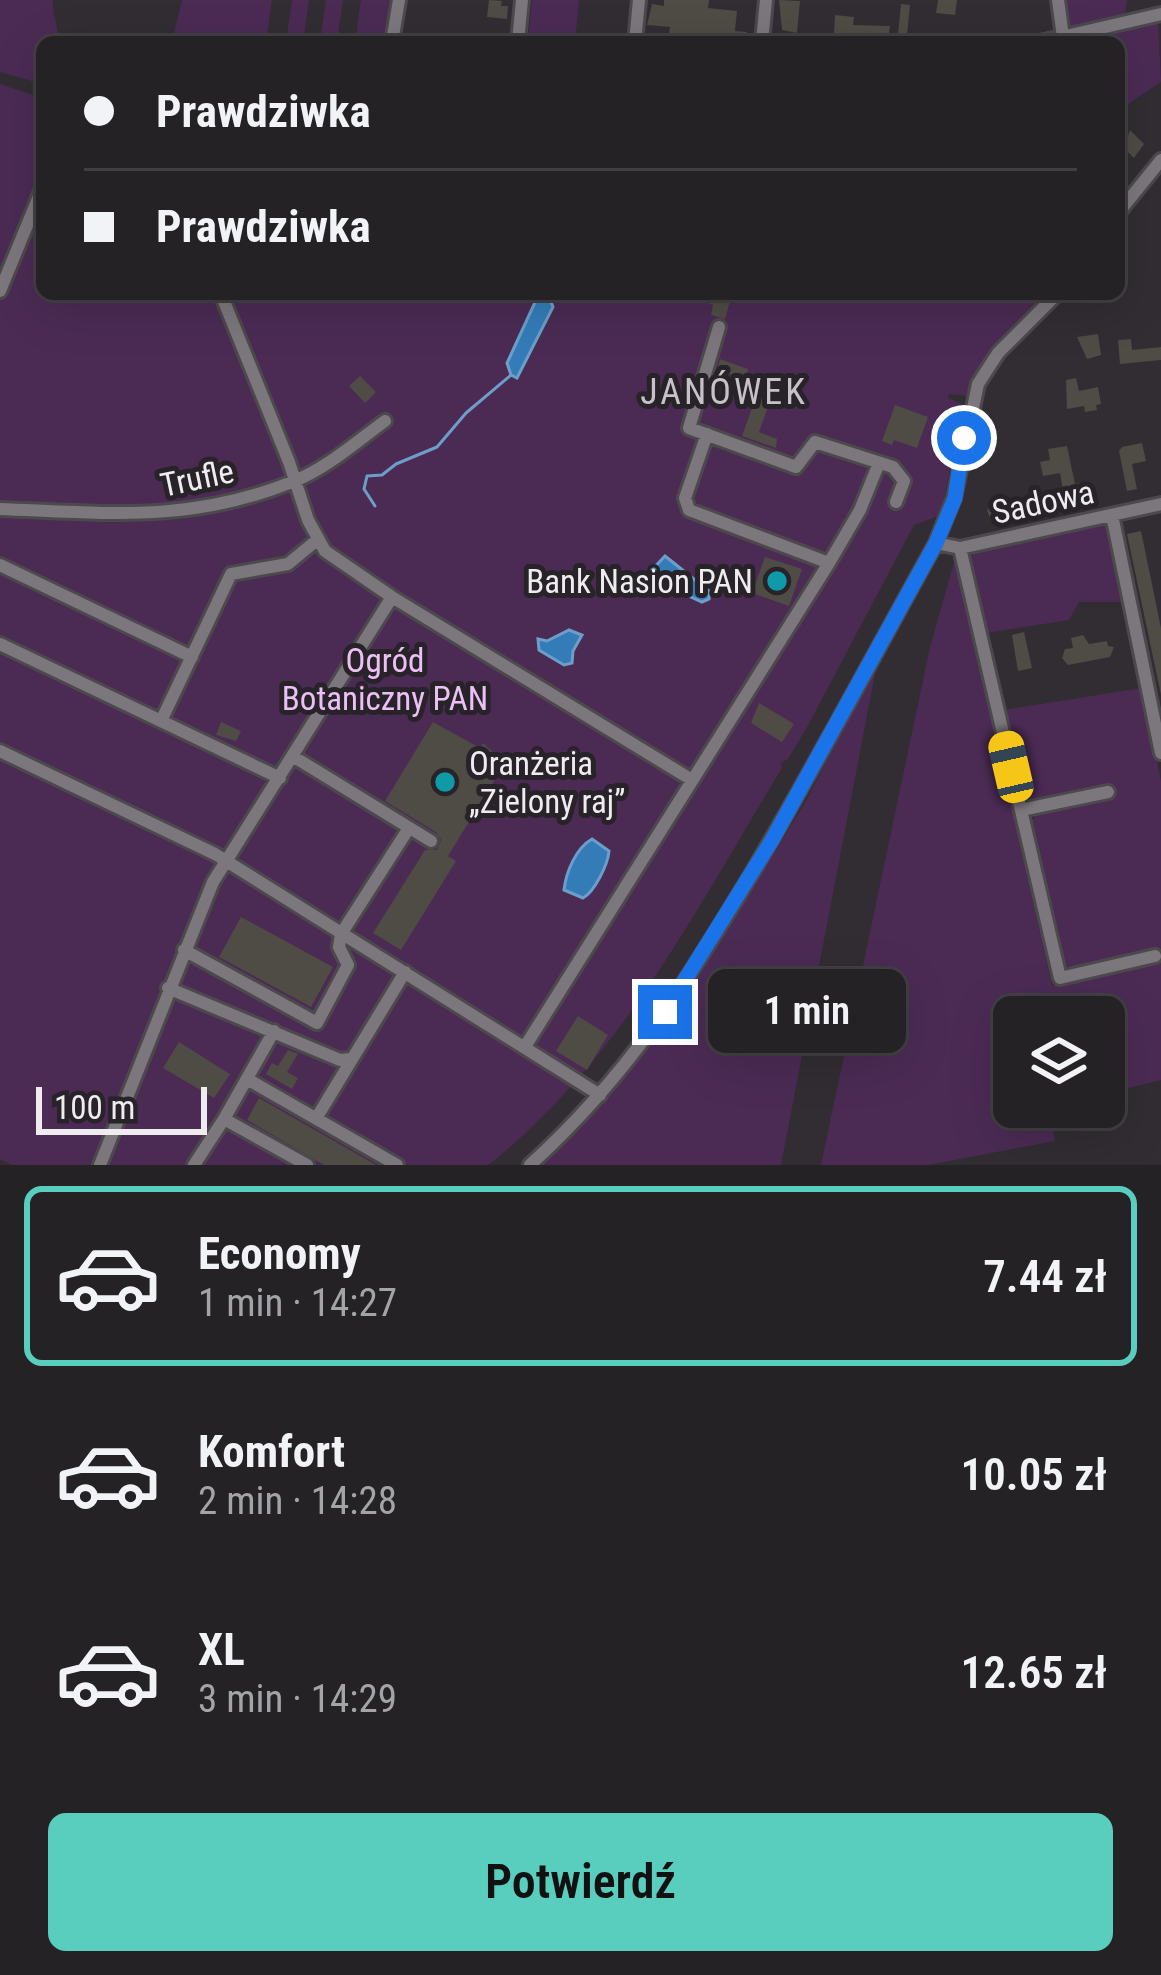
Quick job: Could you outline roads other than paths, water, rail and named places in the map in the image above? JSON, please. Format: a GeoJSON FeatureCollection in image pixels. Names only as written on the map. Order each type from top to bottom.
{"type":"FeatureCollection","features":[{"type":"Feature","properties":{"kind":"street"},"geometry":{"type":"LineString","coordinates":[[393,36],[399,0]]}},
{"type":"Feature","properties":{"kind":"street"},"geometry":{"type":"LineString","coordinates":[[519,36],[522,0]]}},
{"type":"Feature","properties":{"kind":"street"},"geometry":{"type":"LineString","coordinates":[[636,36],[639,0]]}},
{"type":"Feature","properties":{"kind":"street"},"geometry":{"type":"LineString","coordinates":[[763,36],[766,0]]}},
{"type":"Feature","properties":{"kind":"street"},"geometry":{"type":"LineString","coordinates":[[1058,0],[1063,36]]}},
{"type":"Feature","properties":{"kind":"street"},"geometry":{"type":"LineString","coordinates":[[1067,36],[1161,14]]}},
{"type":"Feature","properties":{"kind":"street"},"geometry":{"type":"LineString","coordinates":[[1125,204],[1161,160]]}},
{"type":"Feature","properties":{"kind":"street"},"geometry":{"type":"LineString","coordinates":[[0,291],[36,204]]}},
{"type":"Feature","properties":{"kind":"street"},"geometry":{"type":"LineString","coordinates":[[223,300],[317,540],[335,560],[692,780]]}},
{"type":"Feature","properties":{"kind":"street"},"geometry":{"type":"LineString","coordinates":[[530,1165],[638,1050],[704,952],[936,543],[955,498],[978,384],[998,353],[1052,300]]}},
{"type":"Feature","properties":{"kind":"street"},"geometry":{"type":"LineString","coordinates":[[719,327],[689,428],[796,467],[815,442],[879,463],[902,474],[904,482],[896,502]]}},
{"type":"Feature","properties":{"kind":"street","name":"Trufle"},"geometry":{"type":"LineString","coordinates":[[0,509],[152,516],[220,505],[294,482],[385,421]]}},
{"type":"Feature","properties":{"kind":"street"},"geometry":{"type":"LineString","coordinates":[[707,434],[685,498],[689,510],[829,563]]}},
{"type":"Feature","properties":{"kind":"street"},"geometry":{"type":"LineString","coordinates":[[526,1045],[829,563],[860,510],[879,463]]}},
{"type":"Feature","properties":{"kind":"street","name":"Sadowa"},"geometry":{"type":"LineString","coordinates":[[936,543],[960,548],[1161,504]]}},
{"type":"Feature","properties":{"kind":"street"},"geometry":{"type":"LineString","coordinates":[[1112,515],[1161,753]]}},
{"type":"Feature","properties":{"kind":"street"},"geometry":{"type":"LineString","coordinates":[[161,721],[231,574],[288,564],[317,540]]}},
{"type":"Feature","properties":{"kind":"street"},"geometry":{"type":"LineString","coordinates":[[960,548],[1060,978],[1155,956]]}},
{"type":"Feature","properties":{"kind":"street"},"geometry":{"type":"LineString","coordinates":[[0,565],[192,657]]}},
{"type":"Feature","properties":{"kind":"street"},"geometry":{"type":"LineString","coordinates":[[100,1165],[213,882],[392,597]]}},
{"type":"Feature","properties":{"kind":"street"},"geometry":{"type":"LineString","coordinates":[[0,644],[280,778]]}},
{"type":"Feature","properties":{"kind":"street"},"geometry":{"type":"LineString","coordinates":[[0,752],[227,862],[600,1095]]}},
{"type":"Feature","properties":{"kind":"street"},"geometry":{"type":"LineString","coordinates":[[294,757],[431,841]]}},
{"type":"Feature","properties":{"kind":"street"},"geometry":{"type":"LineString","coordinates":[[1021,811],[1108,792]]}},
{"type":"Feature","properties":{"kind":"street"},"geometry":{"type":"LineString","coordinates":[[184,950],[317,1023],[348,965],[339,947],[341,934],[409,828]]}},
{"type":"Feature","properties":{"kind":"street"},"geometry":{"type":"LineString","coordinates":[[317,1117],[404,972]]}},
{"type":"Feature","properties":{"kind":"street"},"geometry":{"type":"LineString","coordinates":[[168,988],[340,1060],[351,1059]]}},
{"type":"Feature","properties":{"kind":"street"},"geometry":{"type":"LineString","coordinates":[[194,1165],[274,1031]]}},
{"type":"Feature","properties":{"kind":"street"},"geometry":{"type":"LineString","coordinates":[[248,1078],[398,1165]]}},
{"type":"Feature","properties":{"kind":"street"},"geometry":{"type":"LineString","coordinates":[[224,1119],[307,1165]]}},
{"type":"Feature","properties":{"kind":"water"},"geometry":{"type":"Polygon","coordinates":[[[536,300],[550,300],[553,307],[517,378],[507,363],[536,300]]]}},
{"type":"Feature","properties":{"kind":"water"},"geometry":{"type":"Polygon","coordinates":[[[665,556],[709,591],[709,599],[702,602],[652,579],[650,572],[665,556]]]}},
{"type":"Feature","properties":{"kind":"water"},"geometry":{"type":"Polygon","coordinates":[[[569,630],[582,635],[572,663],[564,665],[539,650],[538,639],[547,641],[569,630]]]}},
{"type":"Feature","properties":{"kind":"water"},"geometry":{"type":"Polygon","coordinates":[[[592,839],[609,851],[600,878],[583,898],[564,890],[573,861],[592,839]]]}},
{"type":"Feature","properties":{"kind":"waterway"},"geometry":{"type":"LineString","coordinates":[[375,506],[364,489],[367,476],[382,475],[437,447],[466,413],[511,375]]}},
{"type":"Feature","properties":{"kind":"place","name":"Bank Nasion PAN"},"geometry":{"type":"Point","coordinates":[777,581]}},
{"type":"Feature","properties":{"kind":"place","name":"Oranżeria „Zielony raj”"},"geometry":{"type":"Point","coordinates":[445,782]}},
{"type":"Feature","properties":{"kind":"district","name":"JANÓWEK"},"geometry":{"type":"Point","coordinates":[724,392]}},
{"type":"Feature","properties":{"kind":"park label","name":"Ogród Botaniczny PAN"},"geometry":{"type":"Point","coordinates":[385,679]}}]}
